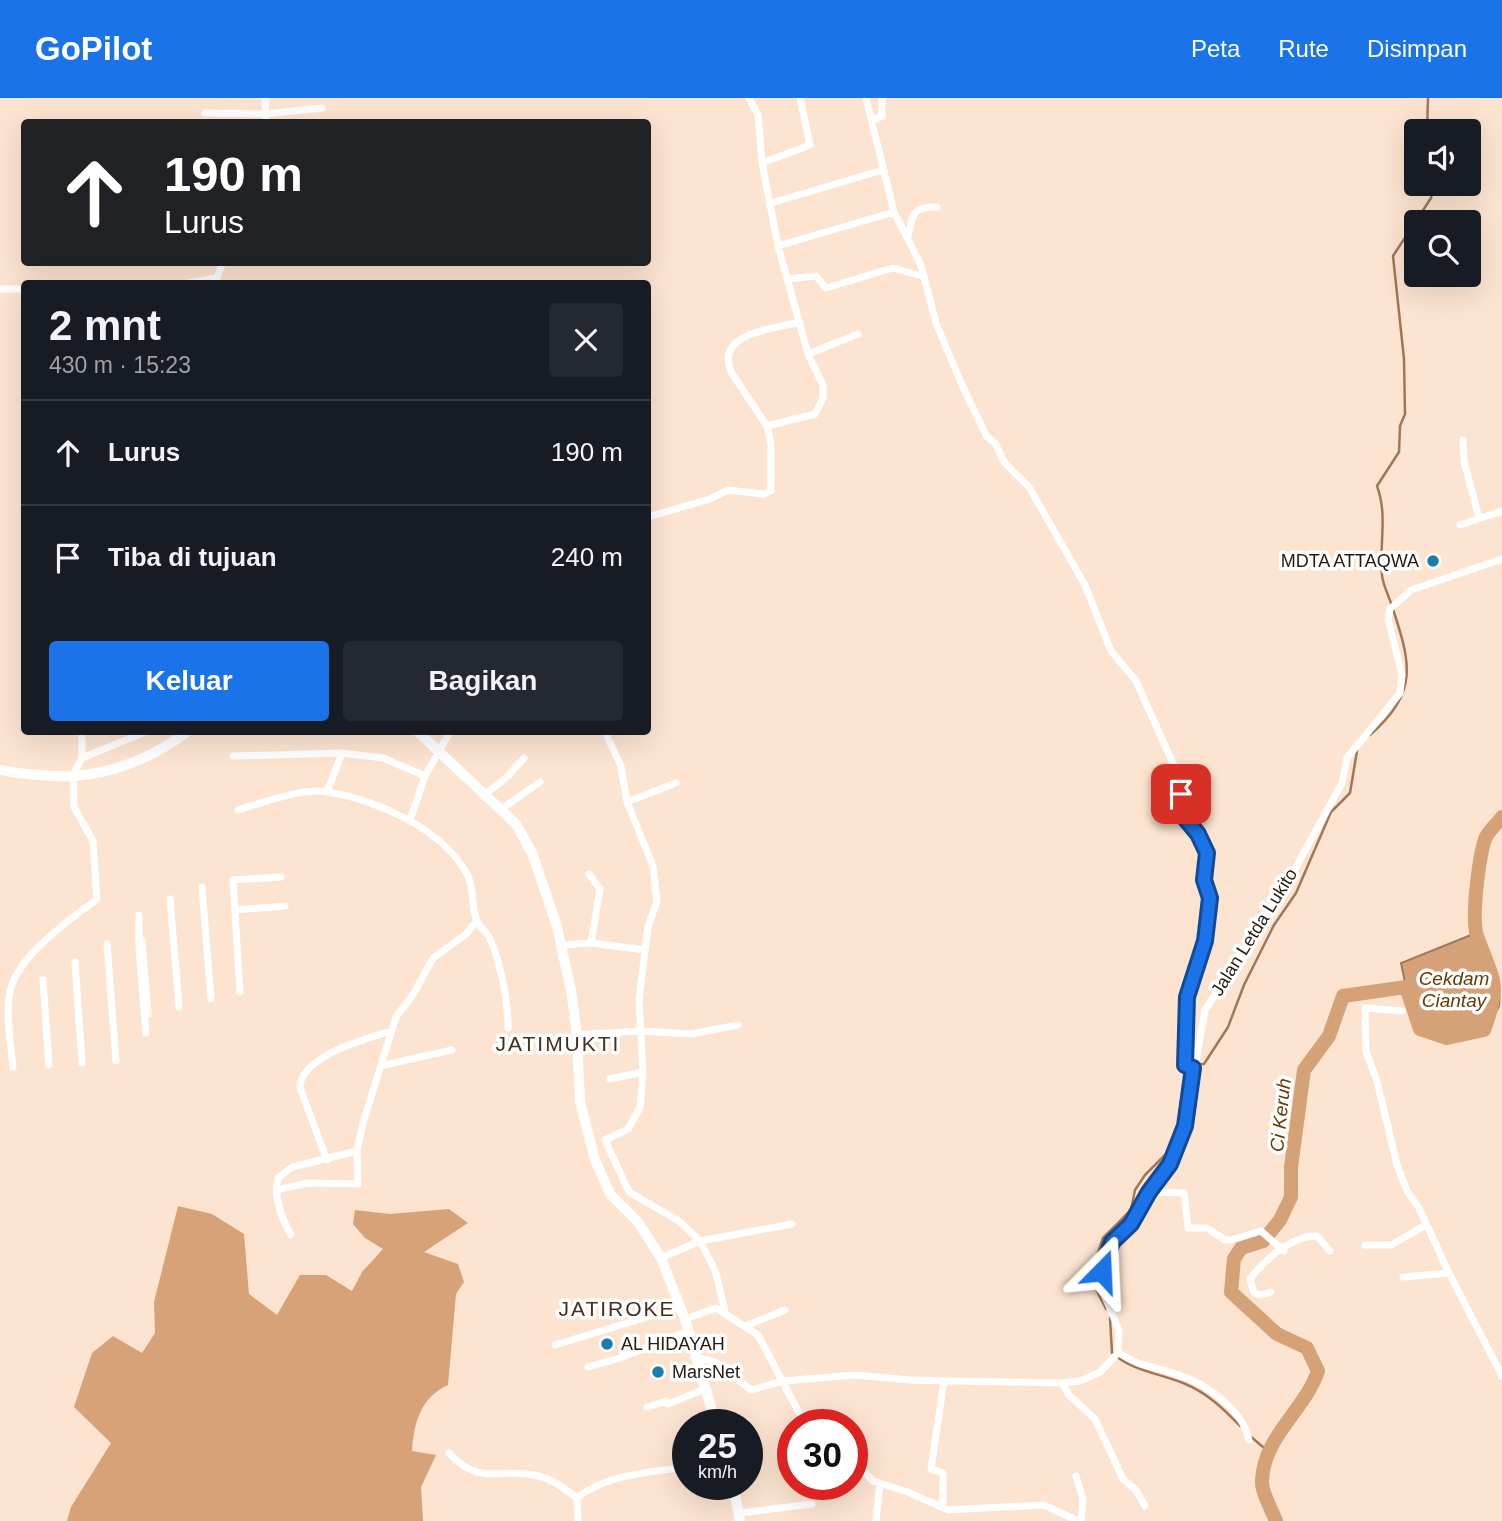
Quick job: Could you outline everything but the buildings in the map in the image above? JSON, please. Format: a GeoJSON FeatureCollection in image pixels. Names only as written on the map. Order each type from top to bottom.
{"type":"FeatureCollection","features":[{"type":"Feature","properties":{"kind":"street"},"geometry":{"type":"LineString","coordinates":[[265,98],[265,118]]}},
{"type":"Feature","properties":{"kind":"street"},"geometry":{"type":"LineString","coordinates":[[749,98],[758,115],[765,191],[771,203],[778,246],[808,354],[823,385],[823,398],[815,414],[766,426]]}},
{"type":"Feature","properties":{"kind":"street"},"geometry":{"type":"LineString","coordinates":[[762,163],[810,145],[800,98]]}},
{"type":"Feature","properties":{"kind":"street"},"geometry":{"type":"LineString","coordinates":[[866,98],[894,212],[908,236],[936,323],[978,420],[1004,462],[1029,487],[1085,585],[1105,640],[1136,681],[1176,770],[1184,817],[1198,834],[1207,853],[1204,880],[1210,898],[1205,941],[1187,997],[1192,1066]]}},
{"type":"Feature","properties":{"kind":"street"},"geometry":{"type":"LineString","coordinates":[[873,121],[882,116],[882,98]]}},
{"type":"Feature","properties":{"kind":"street"},"geometry":{"type":"LineString","coordinates":[[205,113],[265,118],[321,108]]}},
{"type":"Feature","properties":{"kind":"street"},"geometry":{"type":"LineString","coordinates":[[771,203],[883,170]]}},
{"type":"Feature","properties":{"kind":"street"},"geometry":{"type":"LineString","coordinates":[[908,236],[910,217],[915,212],[937,207]]}},
{"type":"Feature","properties":{"kind":"street"},"geometry":{"type":"LineString","coordinates":[[778,246],[894,212]]}},
{"type":"Feature","properties":{"kind":"street"},"geometry":{"type":"LineString","coordinates":[[788,279],[816,276],[826,288],[893,268],[922,276]]}},
{"type":"Feature","properties":{"kind":"street"},"geometry":{"type":"LineString","coordinates":[[0,289],[21,289]]}},
{"type":"Feature","properties":{"kind":"street"},"geometry":{"type":"LineString","coordinates":[[651,516],[710,499],[728,490],[769,493],[771,444],[766,426],[734,377],[727,362],[729,349],[739,338],[800,322]]}},
{"type":"Feature","properties":{"kind":"street"},"geometry":{"type":"LineString","coordinates":[[808,354],[858,334]]}},
{"type":"Feature","properties":{"kind":"street"},"geometry":{"type":"LineString","coordinates":[[1463,440],[1464,461],[1479,518]]}},
{"type":"Feature","properties":{"kind":"street"},"geometry":{"type":"LineString","coordinates":[[1460,525],[1502,511]]}},
{"type":"Feature","properties":{"kind":"street","name":"Jalan Letda Lukito"},"geometry":{"type":"LineString","coordinates":[[1117,1355],[1119,1330],[1116,1316],[1102,1290],[1102,1271],[1112,1242],[1131,1224],[1149,1192],[1170,1164],[1185,1126],[1192,1066],[1205,1010],[1284,889],[1342,783],[1347,758],[1400,693],[1402,676],[1388,619],[1393,606],[1411,590],[1502,559]]}},
{"type":"Feature","properties":{"kind":"street"},"geometry":{"type":"LineString","coordinates":[[13,1067],[8,995],[17,975],[38,947],[97,899],[93,841],[74,807],[73,775],[82,758],[82,735]]}},
{"type":"Feature","properties":{"kind":"street"},"geometry":{"type":"LineString","coordinates":[[82,758],[138,735]]}},
{"type":"Feature","properties":{"kind":"street"},"geometry":{"type":"LineString","coordinates":[[0,770],[32,775],[73,775],[123,769],[150,757],[183,735]]}},
{"type":"Feature","properties":{"kind":"street"},"geometry":{"type":"LineString","coordinates":[[421,735],[516,824],[532,853],[562,945],[578,1035],[580,1102],[592,1146],[610,1194],[638,1222],[660,1258],[685,1319],[711,1409]]}},
{"type":"Feature","properties":{"kind":"street"},"geometry":{"type":"LineString","coordinates":[[410,820],[425,776],[448,735]]}},
{"type":"Feature","properties":{"kind":"street"},"geometry":{"type":"LineString","coordinates":[[592,1146],[628,1129],[640,1108],[643,1072],[639,1000],[648,927],[657,901],[653,866],[627,802],[621,766],[606,735]]}},
{"type":"Feature","properties":{"kind":"street"},"geometry":{"type":"LineString","coordinates":[[233,757],[342,752],[383,758],[425,776]]}},
{"type":"Feature","properties":{"kind":"street"},"geometry":{"type":"LineString","coordinates":[[327,792],[342,752]]}},
{"type":"Feature","properties":{"kind":"street"},"geometry":{"type":"LineString","coordinates":[[483,796],[508,777],[524,758]]}},
{"type":"Feature","properties":{"kind":"street"},"geometry":{"type":"LineString","coordinates":[[500,810],[540,782]]}},
{"type":"Feature","properties":{"kind":"street"},"geometry":{"type":"LineString","coordinates":[[627,802],[676,783]]}},
{"type":"Feature","properties":{"kind":"street"},"geometry":{"type":"LineString","coordinates":[[238,810],[286,796],[327,792],[385,807],[410,820],[455,860],[466,874],[474,893],[477,921],[495,951],[508,1028]]}},
{"type":"Feature","properties":{"kind":"street"},"geometry":{"type":"LineString","coordinates":[[589,874],[600,889],[591,943]]}},
{"type":"Feature","properties":{"kind":"street"},"geometry":{"type":"LineString","coordinates":[[240,992],[233,880],[281,877]]}},
{"type":"Feature","properties":{"kind":"street"},"geometry":{"type":"LineString","coordinates":[[202,887],[211,999]]}},
{"type":"Feature","properties":{"kind":"street"},"geometry":{"type":"LineString","coordinates":[[170,899],[179,1007]]}},
{"type":"Feature","properties":{"kind":"street"},"geometry":{"type":"LineString","coordinates":[[235,910],[285,906]]}},
{"type":"Feature","properties":{"kind":"street"},"geometry":{"type":"LineString","coordinates":[[139,915],[146,985],[146,1033],[140,932]]}},
{"type":"Feature","properties":{"kind":"street"},"geometry":{"type":"LineString","coordinates":[[276,1190],[308,1183],[358,1184],[357,1151],[363,1123],[384,1065],[396,1017],[413,995],[433,958],[465,935],[477,921]]}},
{"type":"Feature","properties":{"kind":"street"},"geometry":{"type":"LineString","coordinates":[[562,945],[591,943],[645,950]]}},
{"type":"Feature","properties":{"kind":"street"},"geometry":{"type":"LineString","coordinates":[[107,944],[116,1061]]}},
{"type":"Feature","properties":{"kind":"street"},"geometry":{"type":"LineString","coordinates":[[75,962],[82,1063]]}},
{"type":"Feature","properties":{"kind":"street"},"geometry":{"type":"LineString","coordinates":[[43,980],[49,1065]]}},
{"type":"Feature","properties":{"kind":"street"},"geometry":{"type":"LineString","coordinates":[[1402,1011],[1365,1008],[1364,1042],[1397,1165],[1407,1192],[1502,1376]]}},
{"type":"Feature","properties":{"kind":"street"},"geometry":{"type":"LineString","coordinates":[[578,1035],[640,1031],[691,1034],[738,1025]]}},
{"type":"Feature","properties":{"kind":"street"},"geometry":{"type":"LineString","coordinates":[[327,1160],[299,1086],[301,1078],[306,1070],[324,1057],[391,1031]]}},
{"type":"Feature","properties":{"kind":"street"},"geometry":{"type":"LineString","coordinates":[[384,1065],[452,1050]]}},
{"type":"Feature","properties":{"kind":"street"},"geometry":{"type":"LineString","coordinates":[[610,1079],[643,1072]]}},
{"type":"Feature","properties":{"kind":"street"},"geometry":{"type":"LineString","coordinates":[[605,1140],[629,1192],[680,1221],[700,1241],[715,1270],[725,1311]]}},
{"type":"Feature","properties":{"kind":"street"},"geometry":{"type":"LineString","coordinates":[[291,1235],[283,1222],[276,1190],[278,1178],[284,1171],[357,1151]]}},
{"type":"Feature","properties":{"kind":"street"},"geometry":{"type":"LineString","coordinates":[[1149,1192],[1184,1193],[1188,1228],[1206,1228],[1232,1240],[1261,1231],[1284,1251]]}},
{"type":"Feature","properties":{"kind":"street"},"geometry":{"type":"LineString","coordinates":[[660,1258],[700,1241],[792,1224]]}},
{"type":"Feature","properties":{"kind":"street"},"geometry":{"type":"LineString","coordinates":[[1365,1245],[1391,1245],[1426,1225]]}},
{"type":"Feature","properties":{"kind":"street"},"geometry":{"type":"LineString","coordinates":[[1271,1292],[1261,1295],[1254,1293],[1250,1279],[1258,1268],[1303,1237],[1317,1236],[1330,1251]]}},
{"type":"Feature","properties":{"kind":"street"},"geometry":{"type":"LineString","coordinates":[[1402,1277],[1449,1273]]}},
{"type":"Feature","properties":{"kind":"street"},"geometry":{"type":"LineString","coordinates":[[555,1345],[680,1307]]}},
{"type":"Feature","properties":{"kind":"street"},"geometry":{"type":"LineString","coordinates":[[685,1319],[716,1308],[725,1311],[758,1335],[795,1409]]}},
{"type":"Feature","properties":{"kind":"street"},"geometry":{"type":"LineString","coordinates":[[745,1326],[785,1310]]}},
{"type":"Feature","properties":{"kind":"street"},"geometry":{"type":"LineString","coordinates":[[587,1367],[620,1358],[688,1331]]}},
{"type":"Feature","properties":{"kind":"street"},"geometry":{"type":"LineString","coordinates":[[694,1357],[716,1362],[751,1390],[783,1381],[855,1375],[944,1381],[1062,1383],[1080,1381],[1100,1371],[1117,1355],[1149,1369],[1178,1374],[1190,1380],[1237,1415],[1247,1430],[1249,1440]]}},
{"type":"Feature","properties":{"kind":"street"},"geometry":{"type":"LineString","coordinates":[[943,1508],[943,1473],[931,1469],[944,1381]]}},
{"type":"Feature","properties":{"kind":"street"},"geometry":{"type":"LineString","coordinates":[[1062,1383],[1069,1395],[1095,1419],[1123,1479],[1136,1490],[1145,1506]]}},
{"type":"Feature","properties":{"kind":"street"},"geometry":{"type":"LineString","coordinates":[[647,1407],[666,1401],[668,1405],[705,1388]]}},
{"type":"Feature","properties":{"kind":"street"},"geometry":{"type":"LineString","coordinates":[[449,1453],[466,1470],[491,1476],[534,1475],[548,1479],[577,1498]]}},
{"type":"Feature","properties":{"kind":"street"},"geometry":{"type":"LineString","coordinates":[[577,1498],[588,1489],[618,1479],[672,1470]]}},
{"type":"Feature","properties":{"kind":"street"},"geometry":{"type":"LineString","coordinates":[[868,1476],[954,1512],[992,1506],[1044,1505],[1080,1521],[1083,1499],[1076,1476]]}},
{"type":"Feature","properties":{"kind":"street"},"geometry":{"type":"LineString","coordinates":[[876,1521],[880,1483]]}},
{"type":"Feature","properties":{"kind":"street"},"geometry":{"type":"LineString","coordinates":[[577,1498],[578,1521]]}},
{"type":"Feature","properties":{"kind":"street"},"geometry":{"type":"LineString","coordinates":[[740,1517],[812,1504]]}},
{"type":"Feature","properties":{"kind":"shaded area"},"geometry":{"type":"Polygon","coordinates":[[[178,1206],[212,1214],[244,1234],[249,1294],[277,1315],[300,1275],[326,1275],[352,1291],[362,1272],[383,1249],[365,1238],[353,1224],[355,1210],[390,1214],[449,1209],[468,1223],[424,1252],[458,1264],[464,1282],[456,1294],[448,1385],[438,1390],[425,1404],[415,1431],[412,1451],[436,1455],[421,1487],[423,1521],[67,1521],[71,1507],[111,1443],[74,1407],[92,1353],[113,1336],[142,1353],[155,1333],[154,1302],[178,1206]]]}},
{"type":"Feature","properties":{"kind":"water","name":"Cekdam Ciantay"},"geometry":{"type":"Polygon","coordinates":[[[1476,933],[1485,948],[1496,979],[1499,1006],[1496,1012],[1484,1030],[1447,1038],[1421,1028],[1406,987],[1401,963],[1476,933]]]}},
{"type":"Feature","properties":{"kind":"waterway"},"geometry":{"type":"LineString","coordinates":[[1427,119],[1428,98]]}},
{"type":"Feature","properties":{"kind":"waterway"},"geometry":{"type":"LineString","coordinates":[[1370,735],[1397,705],[1404,691],[1406,676],[1399,626],[1383,579],[1383,519],[1377,486],[1399,452],[1400,426],[1405,414],[1404,359],[1393,256],[1432,196]]}},
{"type":"Feature","properties":{"kind":"waterway"},"geometry":{"type":"LineString","coordinates":[[1196,1064],[1204,1064],[1228,1027],[1244,985],[1274,925],[1296,893],[1331,812],[1350,793],[1357,751]]}},
{"type":"Feature","properties":{"kind":"waterway","name":"Ci Keruh"},"geometry":{"type":"LineString","coordinates":[[1276,1521],[1262,1485],[1264,1464],[1277,1436],[1304,1398],[1318,1371],[1307,1348],[1277,1334],[1231,1292],[1234,1259],[1241,1248],[1263,1241],[1280,1220],[1291,1197],[1291,1167],[1304,1070],[1329,1036],[1343,996],[1406,987],[1420,1029],[1447,1038],[1484,1030],[1494,991],[1491,973],[1475,927],[1476,888],[1485,839],[1502,817]]}},
{"type":"Feature","properties":{"kind":"waterway"},"geometry":{"type":"LineString","coordinates":[[1186,1101],[1188,1070]]}},
{"type":"Feature","properties":{"kind":"waterway"},"geometry":{"type":"LineString","coordinates":[[1106,1309],[1090,1277],[1103,1238],[1131,1210],[1135,1190],[1145,1175],[1167,1153],[1184,1115]]}},
{"type":"Feature","properties":{"kind":"waterway"},"geometry":{"type":"LineString","coordinates":[[1110,1318],[1112,1353],[1137,1368],[1199,1391],[1221,1407],[1240,1426]]}},
{"type":"Feature","properties":{"kind":"waterway"},"geometry":{"type":"LineString","coordinates":[[1250,1436],[1269,1452]]}},
{"type":"Feature","properties":{"kind":"place","name":"MDTA ATTAQWA"},"geometry":{"type":"Point","coordinates":[1433,561]}},
{"type":"Feature","properties":{"kind":"place","name":"AL HIDAYAH"},"geometry":{"type":"Point","coordinates":[607,1344]}},
{"type":"Feature","properties":{"kind":"place","name":"MarsNet"},"geometry":{"type":"Point","coordinates":[658,1372]}},
{"type":"Feature","properties":{"kind":"district","name":"JATIMUKTI"},"geometry":{"type":"Point","coordinates":[558,1044]}},
{"type":"Feature","properties":{"kind":"district","name":"JATIROKE"},"geometry":{"type":"Point","coordinates":[617,1309]}},
{"type":"Feature","properties":{"kind":"route"},"geometry":{"type":"LineString","coordinates":[[1102,1271],[1117,1234],[1131,1224],[1139,1206],[1170,1164],[1189,1108],[1193,1068],[1185,1065],[1187,997],[1202,954],[1210,898],[1204,880],[1207,853],[1202,840],[1184,817],[1181,794]]}}]}
